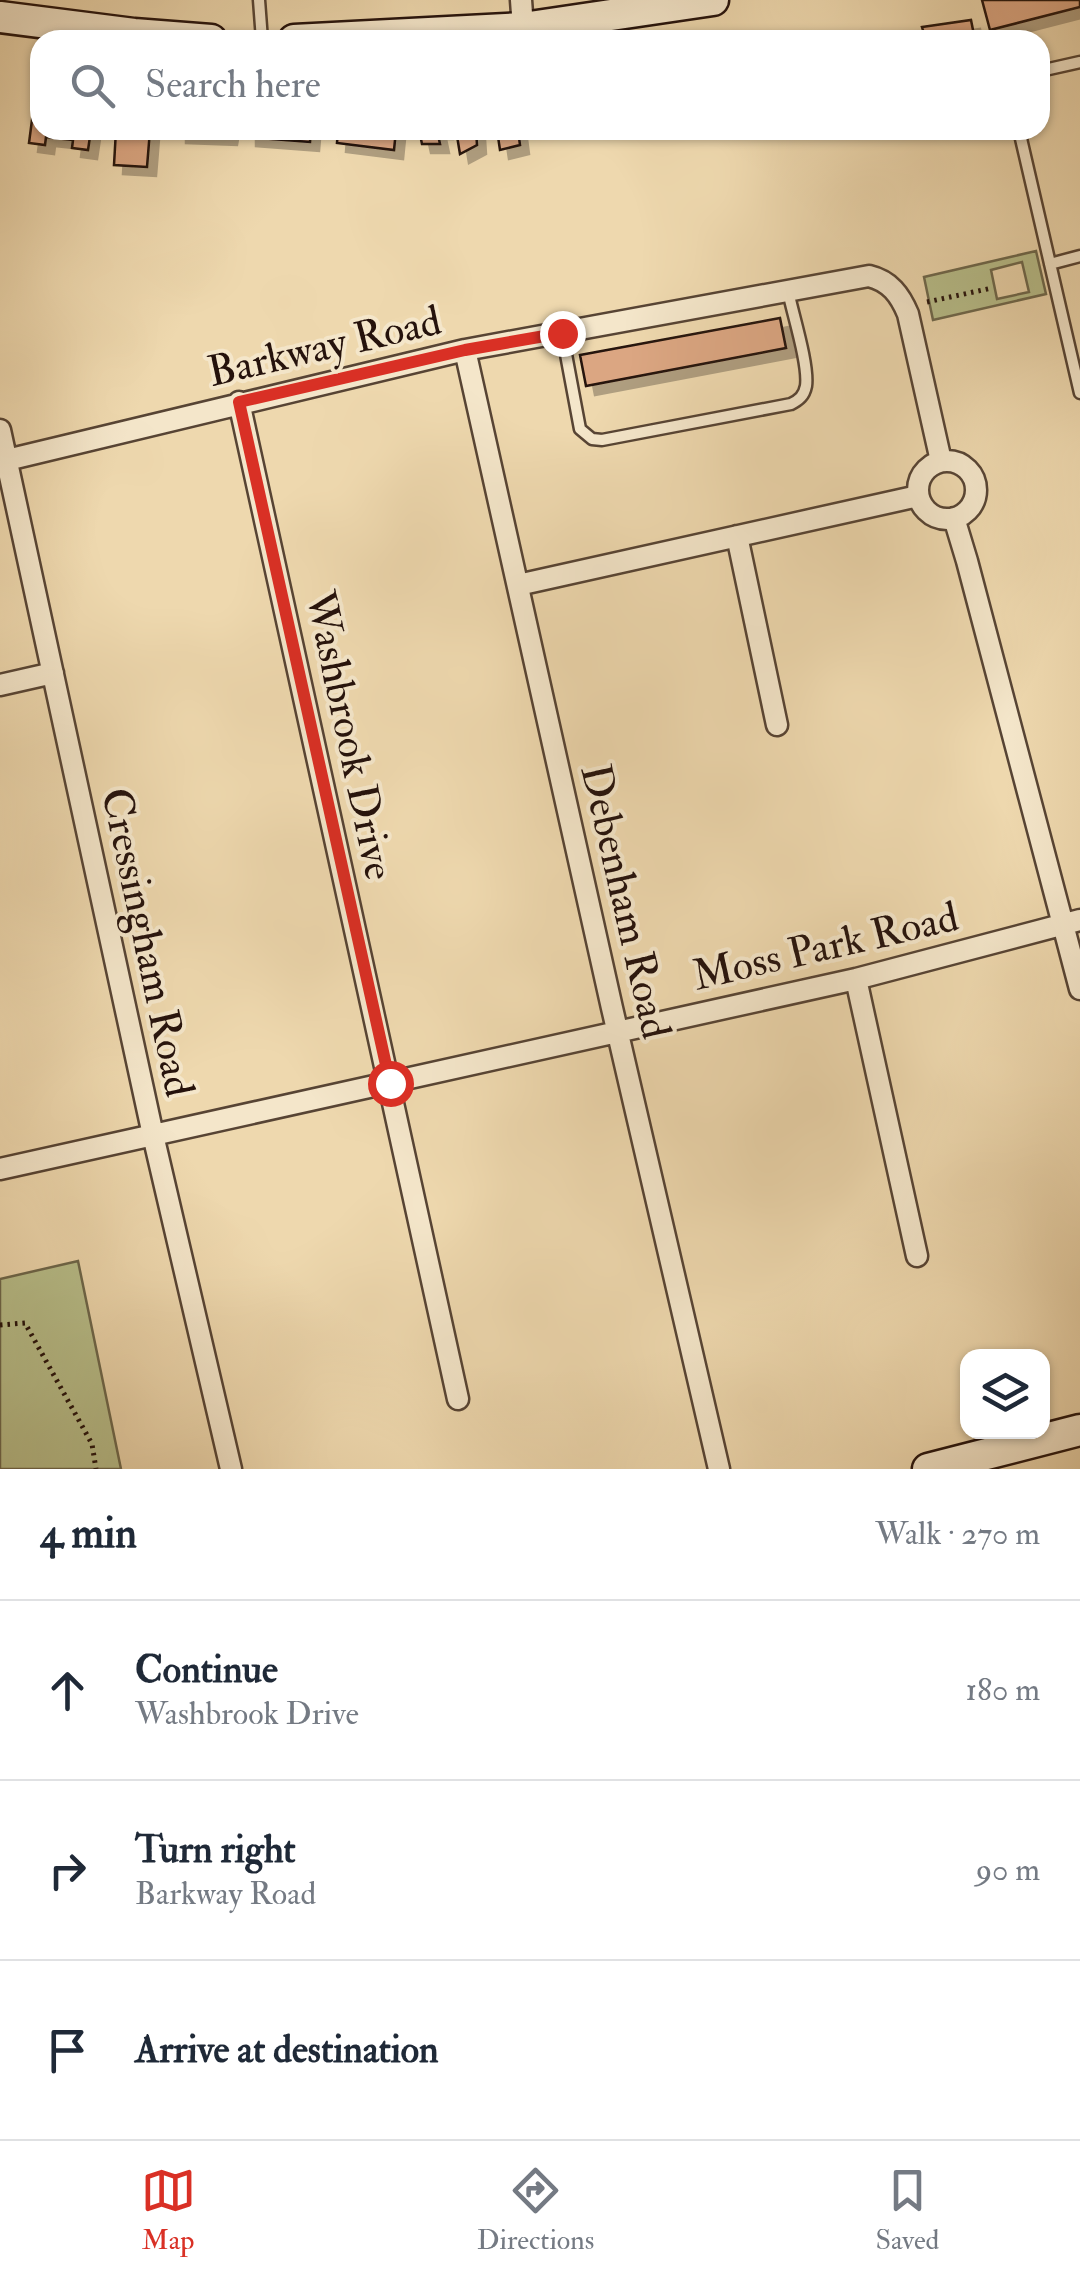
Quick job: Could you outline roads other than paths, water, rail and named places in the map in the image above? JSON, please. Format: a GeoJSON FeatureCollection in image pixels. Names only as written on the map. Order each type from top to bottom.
{"type":"FeatureCollection","features":[{"type":"Feature","properties":{"kind":"main road"},"geometry":{"type":"LineString","coordinates":[[382,30],[522,14],[713,0]]}},
{"type":"Feature","properties":{"kind":"main road"},"geometry":{"type":"LineString","coordinates":[[0,18],[100,30]]}},
{"type":"Feature","properties":{"kind":"main road"},"geometry":{"type":"LineString","coordinates":[[928,1469],[1080,1430]]}},
{"type":"Feature","properties":{"kind":"street","name":"Barkway Road"},"geometry":{"type":"LineString","coordinates":[[6,460],[465,350],[869,276],[887,283],[905,308],[941,461]]}},
{"type":"Feature","properties":{"kind":"street","name":"Debenham Road"},"geometry":{"type":"LineString","coordinates":[[465,350],[719,1469]]}},
{"type":"Feature","properties":{"kind":"street","name":"Washbrook Drive"},"geometry":{"type":"LineString","coordinates":[[239,402],[458,1398]]}},
{"type":"Feature","properties":{"kind":"street","name":"Cressingham Road"},"geometry":{"type":"LineString","coordinates":[[0,430],[152,1135],[231,1469]]}},
{"type":"Feature","properties":{"kind":"street"},"geometry":{"type":"LineString","coordinates":[[941,461],[960,464],[974,478],[976,488],[970,507],[954,518],[936,517],[918,496],[925,470],[941,461]]}},
{"type":"Feature","properties":{"kind":"street"},"geometry":{"type":"LineString","coordinates":[[518,584],[918,496]]}},
{"type":"Feature","properties":{"kind":"street"},"geometry":{"type":"LineString","coordinates":[[954,518],[1072,923],[1080,989]]}},
{"type":"Feature","properties":{"kind":"street"},"geometry":{"type":"LineString","coordinates":[[737,536],[778,725]]}},
{"type":"Feature","properties":{"kind":"street"},"geometry":{"type":"LineString","coordinates":[[0,685],[53,673]]}},
{"type":"Feature","properties":{"kind":"street","name":"Moss Park Road"},"geometry":{"type":"LineString","coordinates":[[0,1169],[856,978],[1072,923]]}},
{"type":"Feature","properties":{"kind":"street"},"geometry":{"type":"LineString","coordinates":[[856,978],[918,1256]]}},
{"type":"Feature","properties":{"kind":"lane"},"geometry":{"type":"LineString","coordinates":[[259,0],[261,30]]}},
{"type":"Feature","properties":{"kind":"lane"},"geometry":{"type":"LineString","coordinates":[[1050,69],[1080,62]]}},
{"type":"Feature","properties":{"kind":"lane"},"geometry":{"type":"LineString","coordinates":[[1021,140],[1080,393]]}},
{"type":"Feature","properties":{"kind":"lane"},"geometry":{"type":"LineString","coordinates":[[1050,264],[1080,256]]}},
{"type":"Feature","properties":{"kind":"lane"},"geometry":{"type":"LineString","coordinates":[[562,333],[580,429],[592,439],[602,440],[791,404],[800,399],[806,373],[788,292]]}}]}
